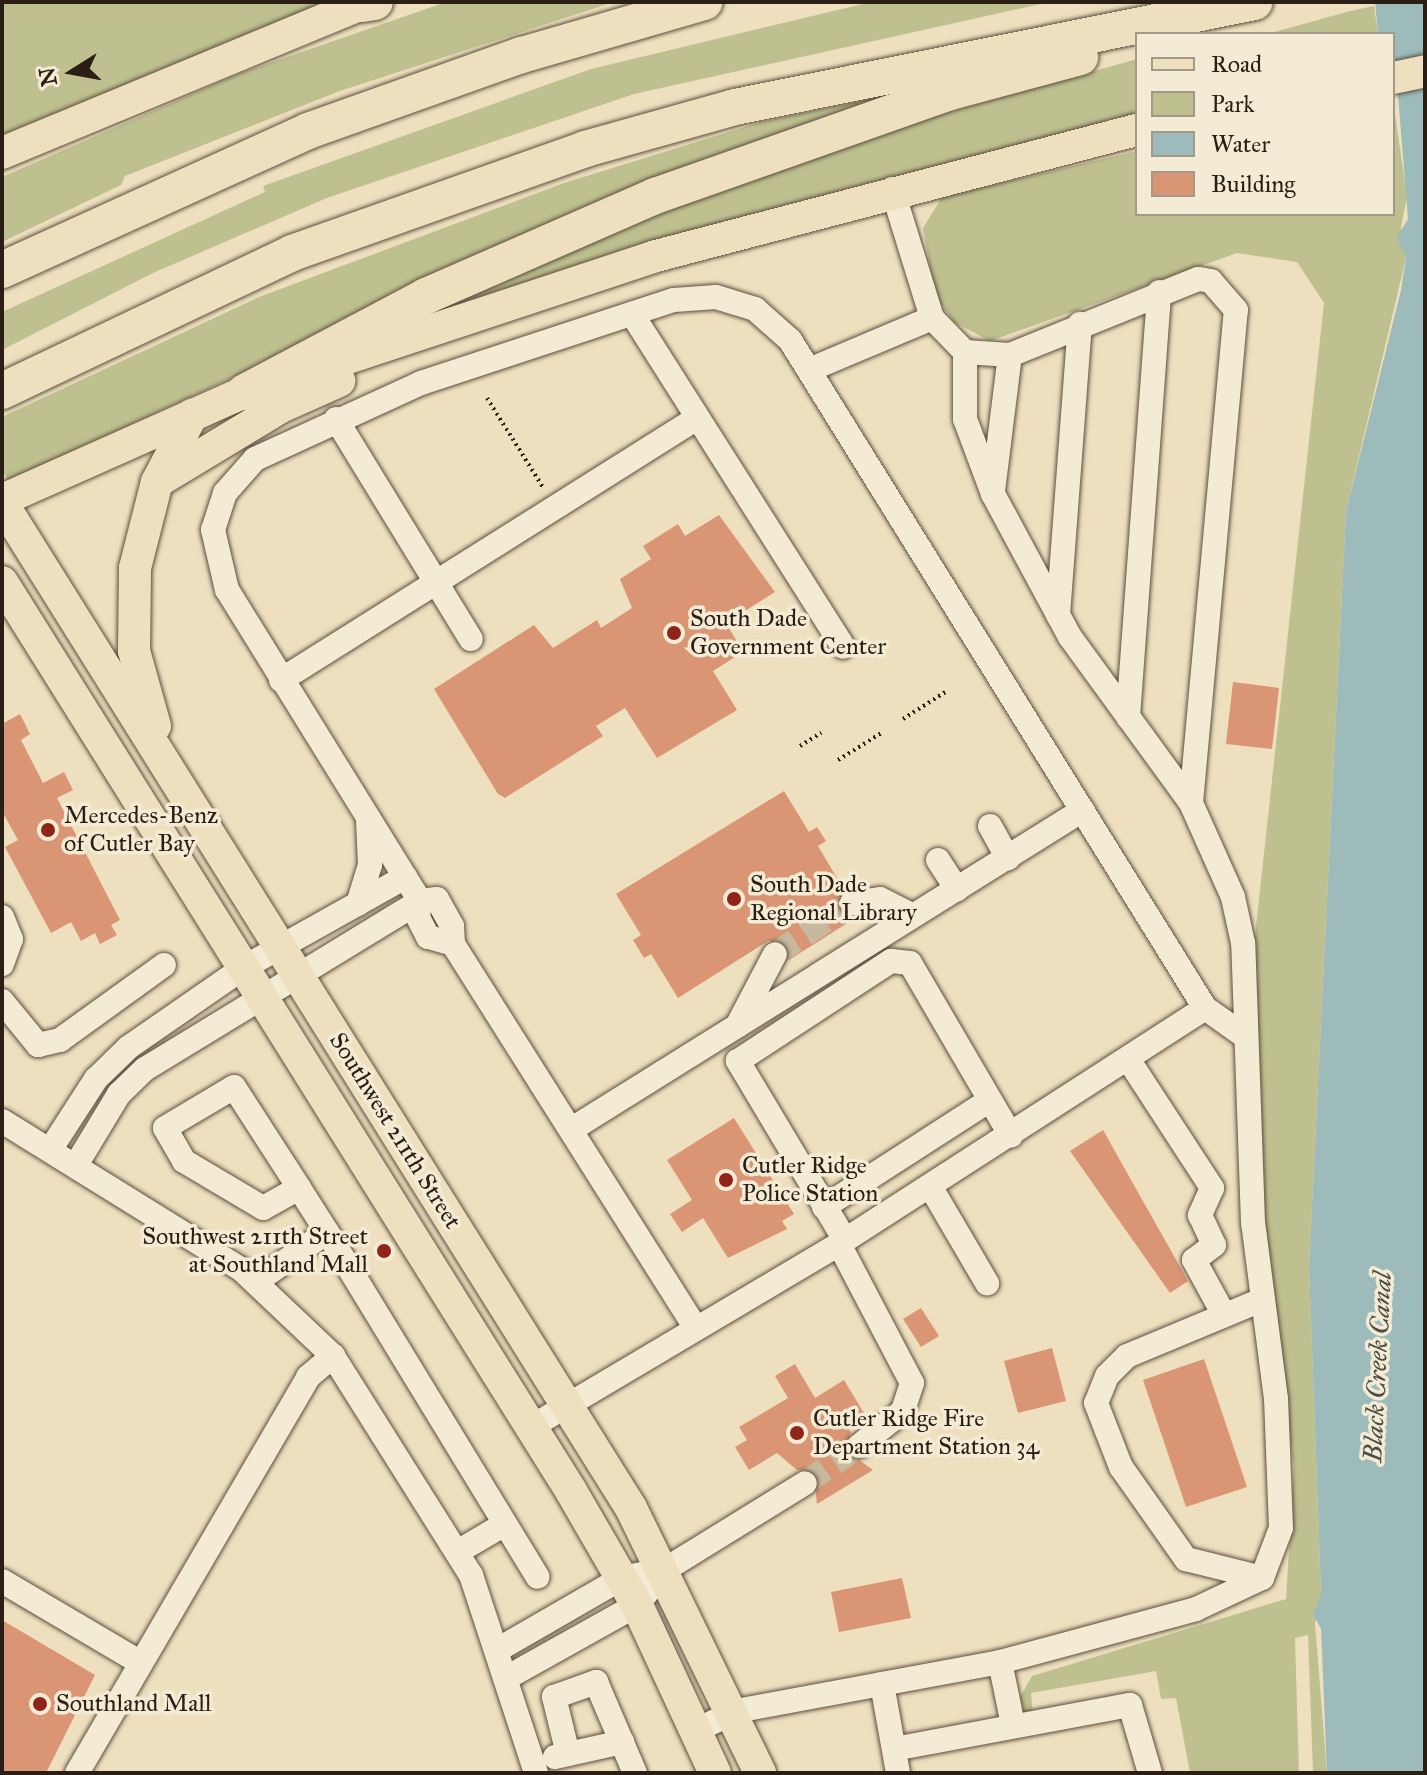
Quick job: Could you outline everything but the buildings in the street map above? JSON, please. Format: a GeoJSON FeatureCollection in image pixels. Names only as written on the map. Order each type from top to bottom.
{"type":"FeatureCollection","features":[{"type":"Feature","properties":{"kind":"highway"},"geometry":{"type":"LineString","coordinates":[[2,270],[308,131],[522,55],[704,2]]}},
{"type":"Feature","properties":{"kind":"highway"},"geometry":{"type":"LineString","coordinates":[[9,388],[292,253],[585,149],[795,94],[1255,2]]}},
{"type":"Feature","properties":{"kind":"highway"},"geometry":{"type":"LineString","coordinates":[[1169,32],[1262,2]]}},
{"type":"Feature","properties":{"kind":"highway"},"geometry":{"type":"LineString","coordinates":[[245,392],[426,296],[655,196],[947,93],[1135,43]]}},
{"type":"Feature","properties":{"kind":"main road"},"geometry":{"type":"LineString","coordinates":[[2,153],[368,3]]}},
{"type":"Feature","properties":{"kind":"main road"},"geometry":{"type":"LineString","coordinates":[[1395,78],[1425,71]]}},
{"type":"Feature","properties":{"kind":"main road"},"geometry":{"type":"LineString","coordinates":[[2,502],[245,392],[470,322],[656,256],[892,189],[1135,130]]}},
{"type":"Feature","properties":{"kind":"main road"},"geometry":{"type":"LineString","coordinates":[[157,482],[281,407],[470,322]]}},
{"type":"Feature","properties":{"kind":"main road"},"geometry":{"type":"LineString","coordinates":[[167,765],[134,651],[132,607],[157,482],[192,415]]}},
{"type":"Feature","properties":{"kind":"main road","name":"Southwest 211th Street"},"geometry":{"type":"LineString","coordinates":[[2,502],[666,1569],[736,1711],[760,1773]]}},
{"type":"Feature","properties":{"kind":"main road","name":"Southwest 211th Street"},"geometry":{"type":"LineString","coordinates":[[2,582],[531,1427],[629,1591],[715,1773]]}},
{"type":"Feature","properties":{"kind":"main road"},"geometry":{"type":"LineString","coordinates":[[2,610],[38,644]]}},
{"type":"Feature","properties":{"kind":"lane"},"geometry":{"type":"LineString","coordinates":[[892,189],[932,318],[965,352],[1010,355],[1159,292],[1211,281],[1236,310],[1191,803]]}},
{"type":"Feature","properties":{"kind":"lane"},"geometry":{"type":"LineString","coordinates":[[1128,717],[1159,292]]}},
{"type":"Feature","properties":{"kind":"lane"},"geometry":{"type":"LineString","coordinates":[[420,901],[227,590],[213,530],[225,493],[244,468],[336,419],[421,383],[691,297],[741,302],[779,327],[809,370],[1205,1008],[1246,1037]]}},
{"type":"Feature","properties":{"kind":"lane"},"geometry":{"type":"LineString","coordinates":[[632,314],[843,647]]}},
{"type":"Feature","properties":{"kind":"lane"},"geometry":{"type":"LineString","coordinates":[[809,370],[932,318]]}},
{"type":"Feature","properties":{"kind":"lane"},"geometry":{"type":"LineString","coordinates":[[1058,615],[1080,324]]}},
{"type":"Feature","properties":{"kind":"lane"},"geometry":{"type":"LineString","coordinates":[[697,1730],[736,1711],[1000,1662],[1196,1609],[1262,1578],[1281,1528],[1280,1482],[1259,1301],[1246,1037],[1233,897],[1191,803],[1058,615],[993,494],[965,419],[965,352]]}},
{"type":"Feature","properties":{"kind":"lane"},"geometry":{"type":"LineString","coordinates":[[993,494],[1010,355]]}},
{"type":"Feature","properties":{"kind":"lane"},"geometry":{"type":"LineString","coordinates":[[281,680],[697,418]]}},
{"type":"Feature","properties":{"kind":"lane"},"geometry":{"type":"LineString","coordinates":[[336,419],[471,639]]}},
{"type":"Feature","properties":{"kind":"lane"},"geometry":{"type":"LineString","coordinates":[[572,1129],[1083,810]]}},
{"type":"Feature","properties":{"kind":"lane"},"geometry":{"type":"LineString","coordinates":[[358,904],[370,865],[368,817]]}},
{"type":"Feature","properties":{"kind":"lane"},"geometry":{"type":"LineString","coordinates":[[990,826],[1008,858]]}},
{"type":"Feature","properties":{"kind":"lane"},"geometry":{"type":"LineString","coordinates":[[938,860],[957,889]]}},
{"type":"Feature","properties":{"kind":"lane"},"geometry":{"type":"LineString","coordinates":[[50,1150],[96,1079],[129,1047],[243,968],[405,877]]}},
{"type":"Feature","properties":{"kind":"lane"},"geometry":{"type":"LineString","coordinates":[[76,1165],[129,1083],[420,901],[437,899],[452,926],[453,944],[695,1327]]}},
{"type":"Feature","properties":{"kind":"lane"},"geometry":{"type":"LineString","coordinates":[[852,903],[880,899],[913,916]]}},
{"type":"Feature","properties":{"kind":"lane"},"geometry":{"type":"LineString","coordinates":[[2,917],[11,939],[2,964]]}},
{"type":"Feature","properties":{"kind":"lane"},"geometry":{"type":"LineString","coordinates":[[737,1026],[775,954]]}},
{"type":"Feature","properties":{"kind":"lane"},"geometry":{"type":"LineString","coordinates":[[859,1446],[903,1411],[912,1383],[824,1207],[738,1061],[891,961],[910,963],[1011,1136]]}},
{"type":"Feature","properties":{"kind":"lane"},"geometry":{"type":"LineString","coordinates":[[2,1001],[38,1045],[60,1040],[164,965]]}},
{"type":"Feature","properties":{"kind":"lane"},"geometry":{"type":"LineString","coordinates":[[531,1427],[842,1242],[1011,1136],[1205,1008]]}},
{"type":"Feature","properties":{"kind":"lane"},"geometry":{"type":"LineString","coordinates":[[1128,1059],[1212,1188],[1200,1215],[1214,1245],[1194,1260],[1223,1313]]}},
{"type":"Feature","properties":{"kind":"lane"},"geometry":{"type":"LineString","coordinates":[[299,1188],[263,1208],[184,1161],[165,1128],[234,1087],[299,1188],[327,1232],[538,1577]]}},
{"type":"Feature","properties":{"kind":"lane"},"geometry":{"type":"LineString","coordinates":[[824,1207],[990,1100]]}},
{"type":"Feature","properties":{"kind":"lane"},"geometry":{"type":"LineString","coordinates":[[2,1121],[257,1281],[333,1356],[459,1551],[499,1649],[535,1768],[568,1754],[622,1742]]}},
{"type":"Feature","properties":{"kind":"lane"},"geometry":{"type":"LineString","coordinates":[[930,1186],[987,1283]]}},
{"type":"Feature","properties":{"kind":"lane"},"geometry":{"type":"LineString","coordinates":[[257,1281],[327,1232]]}},
{"type":"Feature","properties":{"kind":"lane"},"geometry":{"type":"LineString","coordinates":[[1259,1301],[1223,1313],[1127,1356],[1107,1376],[1096,1403],[1121,1467],[1186,1559],[1262,1578]]}},
{"type":"Feature","properties":{"kind":"lane"},"geometry":{"type":"LineString","coordinates":[[77,1773],[308,1377],[333,1356]]}},
{"type":"Feature","properties":{"kind":"lane"},"geometry":{"type":"LineString","coordinates":[[508,1677],[629,1591],[805,1483]]}},
{"type":"Feature","properties":{"kind":"lane"},"geometry":{"type":"LineString","coordinates":[[459,1551],[505,1524]]}},
{"type":"Feature","properties":{"kind":"lane"},"geometry":{"type":"LineString","coordinates":[[2,1581],[141,1663]]}},
{"type":"Feature","properties":{"kind":"lane"},"geometry":{"type":"LineString","coordinates":[[499,1649],[629,1591]]}},
{"type":"Feature","properties":{"kind":"lane"},"geometry":{"type":"LineString","coordinates":[[1000,1662],[1013,1725]]}},
{"type":"Feature","properties":{"kind":"lane"},"geometry":{"type":"LineString","coordinates":[[568,1754],[554,1697],[596,1682],[635,1773]]}},
{"type":"Feature","properties":{"kind":"lane"},"geometry":{"type":"LineString","coordinates":[[882,1684],[896,1761],[1013,1725],[1133,1706],[1150,1773]]}},
{"type":"Feature","properties":{"kind":"path"},"geometry":{"type":"LineString","coordinates":[[487,398],[549,497]]}},
{"type":"Feature","properties":{"kind":"path"},"geometry":{"type":"LineString","coordinates":[[903,719],[947,691]]}},
{"type":"Feature","properties":{"kind":"path"},"geometry":{"type":"LineString","coordinates":[[838,760],[883,732]]}},
{"type":"Feature","properties":{"kind":"path"},"geometry":{"type":"LineString","coordinates":[[800,746],[821,733]]}},
{"type":"Feature","properties":{"kind":"green space"},"geometry":{"type":"Polygon","coordinates":[[[2,2],[329,2],[2,135],[2,2]]]}},
{"type":"Feature","properties":{"kind":"green space"},"geometry":{"type":"Polygon","coordinates":[[[446,2],[614,2],[340,91],[125,176],[121,185],[2,242],[2,177],[238,74],[446,2]]]}},
{"type":"Feature","properties":{"kind":"green space"},"geometry":{"type":"Polygon","coordinates":[[[871,2],[1050,2],[634,94],[327,198],[153,273],[2,350],[2,312],[265,192],[263,186],[591,69],[871,2]]]}},
{"type":"Feature","properties":{"kind":"green space"},"geometry":{"type":"Polygon","coordinates":[[[1374,6],[1378,32],[1274,32],[1374,6]]]}},
{"type":"Feature","properties":{"kind":"green space"},"geometry":{"type":"Polygon","coordinates":[[[1135,60],[1135,117],[363,342],[446,298],[791,157],[1135,60]]]}},
{"type":"Feature","properties":{"kind":"green space"},"geometry":{"type":"Polygon","coordinates":[[[858,102],[861,113],[419,291],[9,481],[2,471],[2,417],[259,297],[564,183],[761,122],[858,102]]]}},
{"type":"Feature","properties":{"kind":"green space"},"geometry":{"type":"Polygon","coordinates":[[[1395,114],[1407,197],[1401,227],[1406,258],[1346,511],[1309,1267],[1321,1594],[1315,1624],[1327,1773],[1313,1773],[1308,1635],[1295,1638],[1299,1773],[1190,1773],[1176,1698],[1161,1699],[1156,1671],[1031,1693],[1033,1715],[1024,1717],[1020,1697],[1032,1676],[1286,1599],[1294,1468],[1266,1262],[1254,945],[1324,303],[1297,262],[1237,253],[990,341],[954,322],[935,295],[923,228],[942,197],[1135,151],[1135,216],[1395,216],[1395,114]]]}},
{"type":"Feature","properties":{"kind":"water","name":"Black Creek Canal"},"geometry":{"type":"Polygon","coordinates":[[[1375,2],[1425,2],[1425,1773],[1327,1773],[1321,1629],[1313,1614],[1321,1594],[1309,1267],[1346,511],[1401,290],[1406,258],[1397,237],[1408,219],[1395,32],[1378,32],[1375,2]]]}},
{"type":"Feature","properties":{"kind":"tunnel"},"geometry":{"type":"LineString","coordinates":[[775,954],[852,903]]}},
{"type":"Feature","properties":{"kind":"tunnel"},"geometry":{"type":"LineString","coordinates":[[805,1483],[859,1446]]}},
{"type":"Feature","properties":{"kind":"place","name":"South Dade Government Center"},"geometry":{"type":"Point","coordinates":[674,633]}},
{"type":"Feature","properties":{"kind":"place","name":"Mercedes-Benz of Cutler Bay"},"geometry":{"type":"Point","coordinates":[48,830]}},
{"type":"Feature","properties":{"kind":"place","name":"South Dade Regional Library"},"geometry":{"type":"Point","coordinates":[734,899]}},
{"type":"Feature","properties":{"kind":"place","name":"Cutler Ridge Police Station"},"geometry":{"type":"Point","coordinates":[726,1180]}},
{"type":"Feature","properties":{"kind":"place","name":"Southwest 211th Street at Southland Mall"},"geometry":{"type":"Point","coordinates":[384,1251]}},
{"type":"Feature","properties":{"kind":"place","name":"Cutler Ridge Fire Department Station 34"},"geometry":{"type":"Point","coordinates":[797,1433]}},
{"type":"Feature","properties":{"kind":"place","name":"Southland Mall"},"geometry":{"type":"Point","coordinates":[40,1704]}}]}
